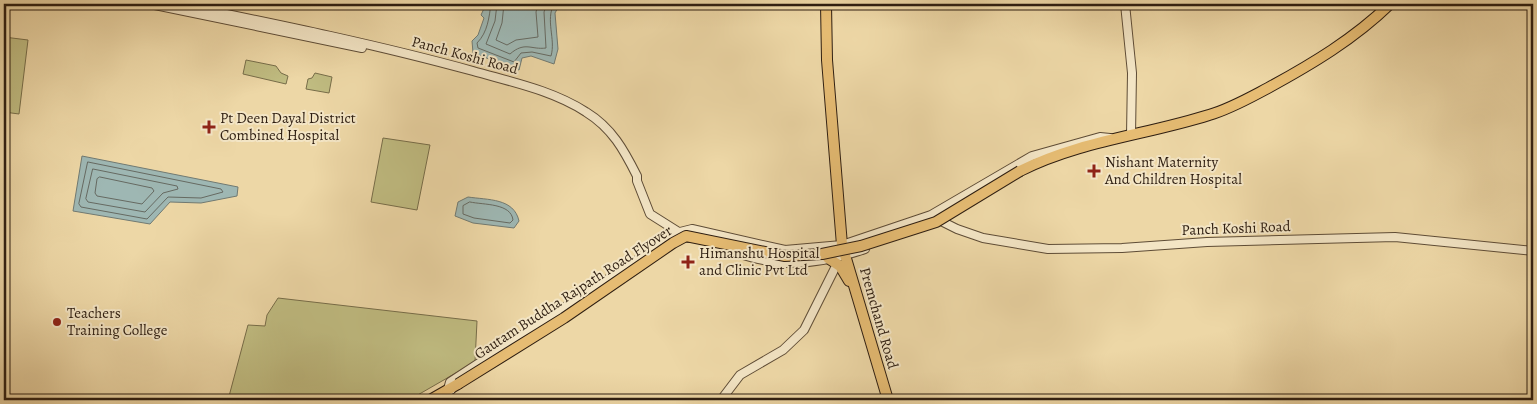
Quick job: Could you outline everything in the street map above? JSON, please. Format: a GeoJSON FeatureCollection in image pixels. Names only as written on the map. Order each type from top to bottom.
{"type":"FeatureCollection","features":[{"type":"Feature","properties":{"kind":"highway","name":"Premchand Road"},"geometry":{"type":"LineString","coordinates":[[826,4],[827,60],[842,245],[888,400]]}},
{"type":"Feature","properties":{"kind":"highway"},"geometry":{"type":"LineString","coordinates":[[1142,133],[1210,115],[1245,100],[1304,69],[1342,45],[1390,4]]}},
{"type":"Feature","properties":{"kind":"highway"},"geometry":{"type":"LineString","coordinates":[[1142,133],[1157,132],[1191,124],[1229,114],[1246,106],[1347,47],[1397,4]]}},
{"type":"Feature","properties":{"kind":"highway","name":"Gautam Buddha Rajpath Road Flyover"},"geometry":{"type":"LineString","coordinates":[[430,400],[564,318],[686,236],[785,256],[822,254],[861,246],[936,222],[1039,161],[1111,139],[1142,133]]}},
{"type":"Feature","properties":{"kind":"highway"},"geometry":{"type":"LineString","coordinates":[[832,261],[847,280],[854,284]]}},
{"type":"Feature","properties":{"kind":"street"},"geometry":{"type":"LineString","coordinates":[[150,4],[427,63],[545,96],[579,112],[610,135],[621,151],[633,178],[637,181]]}},
{"type":"Feature","properties":{"kind":"street","name":"Panch Koshi Road"},"geometry":{"type":"LineString","coordinates":[[178,4],[348,39],[549,94],[587,112],[608,129],[623,149],[638,176],[637,181],[650,214],[691,240],[767,261],[789,263],[832,261],[943,223]]}},
{"type":"Feature","properties":{"kind":"street"},"geometry":{"type":"LineString","coordinates":[[1125,4],[1132,73],[1131,135]]}},
{"type":"Feature","properties":{"kind":"street"},"geometry":{"type":"LineString","coordinates":[[931,215],[1032,156],[1100,137],[1111,139]]}},
{"type":"Feature","properties":{"kind":"street"},"geometry":{"type":"LineString","coordinates":[[943,223],[1033,168],[1056,158],[1102,146],[1111,139]]}},
{"type":"Feature","properties":{"kind":"street","name":"Panch Koshi Road"},"geometry":{"type":"LineString","coordinates":[[680,232],[692,230],[784,250],[842,245],[931,215],[943,223],[983,238],[1048,249],[1122,248],[1207,242],[1395,237],[1533,251]]}},
{"type":"Feature","properties":{"kind":"street"},"geometry":{"type":"LineString","coordinates":[[680,232],[450,382],[448,389],[454,390],[514,354],[682,242],[691,240]]}},
{"type":"Feature","properties":{"kind":"street"},"geometry":{"type":"LineString","coordinates":[[721,400],[740,375],[783,350],[804,330],[832,261]]}},
{"type":"Feature","properties":{"kind":"shaded area"},"geometry":{"type":"Polygon","coordinates":[[[4,37],[28,40],[19,114],[4,112],[4,37]]]}},
{"type":"Feature","properties":{"kind":"shaded area"},"geometry":{"type":"Polygon","coordinates":[[[246,60],[276,66],[281,73],[288,76],[286,84],[243,74],[246,60]]]}},
{"type":"Feature","properties":{"kind":"shaded area"},"geometry":{"type":"Polygon","coordinates":[[[315,73],[332,77],[329,93],[306,89],[308,79],[312,78],[315,73]]]}},
{"type":"Feature","properties":{"kind":"shaded area"},"geometry":{"type":"Polygon","coordinates":[[[383,138],[430,145],[417,210],[371,202],[383,138]]]}},
{"type":"Feature","properties":{"kind":"shaded area"},"geometry":{"type":"Polygon","coordinates":[[[278,298],[477,321],[475,362],[409,400],[228,400],[248,325],[265,326],[267,315],[278,298]]]}},
{"type":"Feature","properties":{"kind":"water"},"geometry":{"type":"Polygon","coordinates":[[[486,4],[560,4],[555,13],[558,49],[554,64],[531,56],[522,58],[519,70],[473,53],[472,41],[478,35],[484,18],[481,15],[486,4]]]}},
{"type":"Feature","properties":{"kind":"water"},"geometry":{"type":"Polygon","coordinates":[[[82,156],[238,187],[237,196],[201,203],[170,202],[150,224],[73,211],[82,156]]]}},
{"type":"Feature","properties":{"kind":"water"},"geometry":{"type":"Polygon","coordinates":[[[468,197],[506,204],[516,213],[519,221],[514,228],[473,223],[455,216],[458,202],[468,197]]]}},
{"type":"Feature","properties":{"kind":"place","name":"Pt Deen Dayal District Combined Hospital"},"geometry":{"type":"Point","coordinates":[209,127]}},
{"type":"Feature","properties":{"kind":"place","name":"Nishant Maternity And Children Hospital"},"geometry":{"type":"Point","coordinates":[1094,171]}},
{"type":"Feature","properties":{"kind":"place","name":"Himanshu Hospital and Clinic Pvt Ltd"},"geometry":{"type":"Point","coordinates":[688,262]}},
{"type":"Feature","properties":{"kind":"place","name":"Teachers Training College"},"geometry":{"type":"Point","coordinates":[57,322]}}]}
